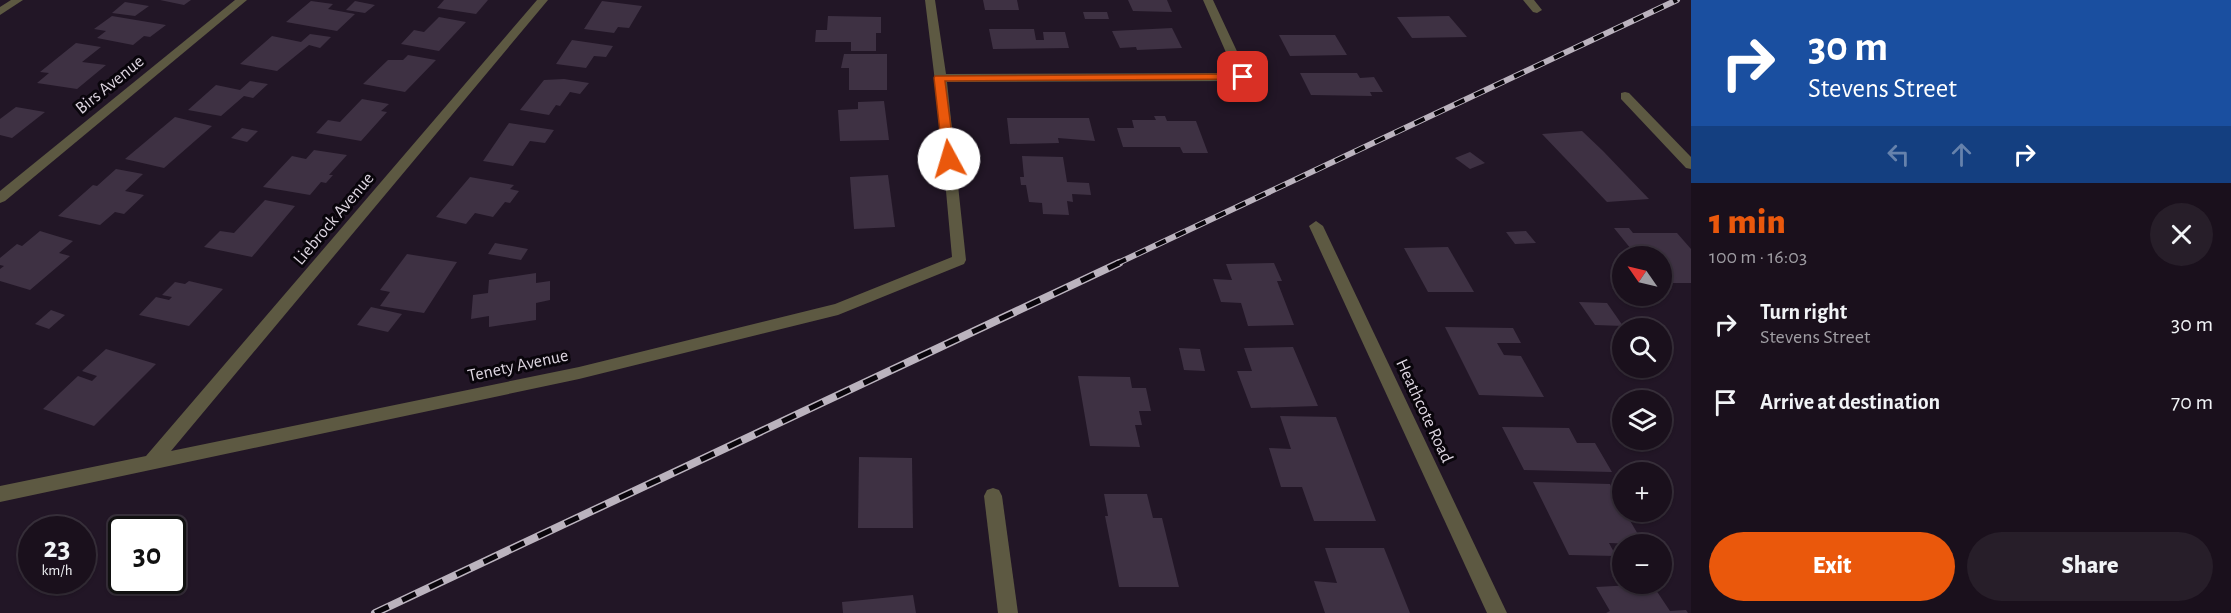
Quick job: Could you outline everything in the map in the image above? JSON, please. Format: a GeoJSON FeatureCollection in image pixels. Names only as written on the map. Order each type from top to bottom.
{"type":"FeatureCollection","features":[{"type":"Feature","properties":{"kind":"street"},"geometry":{"type":"LineString","coordinates":[[0,12],[18,0]]}},
{"type":"Feature","properties":{"kind":"street","name":"Birs Avenue"},"geometry":{"type":"LineString","coordinates":[[0,198],[242,0]]}},
{"type":"Feature","properties":{"kind":"street","name":"Liebrock Avenue"},"geometry":{"type":"LineString","coordinates":[[152,461],[543,0]]}},
{"type":"Feature","properties":{"kind":"street"},"geometry":{"type":"LineString","coordinates":[[930,0],[939,78],[1243,77],[1208,0]]}},
{"type":"Feature","properties":{"kind":"street"},"geometry":{"type":"LineString","coordinates":[[1528,0],[1537,10]]}},
{"type":"Feature","properties":{"kind":"street","name":"Tenety Avenue"},"geometry":{"type":"LineString","coordinates":[[0,494],[579,373],[838,309],[959,260],[939,78]]}},
{"type":"Feature","properties":{"kind":"street"},"geometry":{"type":"LineString","coordinates":[[1625,96],[1691,165]]}},
{"type":"Feature","properties":{"kind":"street","name":"Heathcote Road"},"geometry":{"type":"LineString","coordinates":[[1316,226],[1497,613]]}},
{"type":"Feature","properties":{"kind":"street"},"geometry":{"type":"LineString","coordinates":[[993,496],[1008,613]]}},
{"type":"Feature","properties":{"kind":"building"},"geometry":{"type":"Polygon","coordinates":[[[160,0],[191,0],[184,5],[160,0]]]}},
{"type":"Feature","properties":{"kind":"building"},"geometry":{"type":"Polygon","coordinates":[[[444,0],[488,0],[476,14],[437,8],[444,0]]]}},
{"type":"Feature","properties":{"kind":"building"},"geometry":{"type":"Polygon","coordinates":[[[983,0],[1017,0],[1019,10],[985,10],[983,0]]]}},
{"type":"Feature","properties":{"kind":"building"},"geometry":{"type":"Polygon","coordinates":[[[1128,0],[1167,0],[1172,12],[1133,11],[1128,0]]]}},
{"type":"Feature","properties":{"kind":"building"},"geometry":{"type":"Polygon","coordinates":[[[311,1],[333,4],[328,9],[355,14],[337,31],[286,22],[311,1]]]}},
{"type":"Feature","properties":{"kind":"building"},"geometry":{"type":"Polygon","coordinates":[[[355,1],[375,5],[365,13],[346,10],[355,1]]]}},
{"type":"Feature","properties":{"kind":"building"},"geometry":{"type":"Polygon","coordinates":[[[602,1],[642,6],[629,28],[618,27],[614,33],[584,29],[602,1]]]}},
{"type":"Feature","properties":{"kind":"building"},"geometry":{"type":"Polygon","coordinates":[[[125,2],[149,6],[135,16],[112,13],[125,2]]]}},
{"type":"Feature","properties":{"kind":"building"},"geometry":{"type":"Polygon","coordinates":[[[1083,12],[1107,12],[1109,19],[1085,19],[1083,12]]]}},
{"type":"Feature","properties":{"kind":"building"},"geometry":{"type":"Polygon","coordinates":[[[112,16],[166,25],[150,37],[144,36],[133,45],[97,38],[106,31],[94,29],[112,16]]]}},
{"type":"Feature","properties":{"kind":"building"},"geometry":{"type":"Polygon","coordinates":[[[828,16],[881,17],[881,33],[876,33],[876,51],[851,51],[851,42],[815,42],[816,30],[827,30],[828,16]]]}},
{"type":"Feature","properties":{"kind":"building"},"geometry":{"type":"Polygon","coordinates":[[[1449,16],[1467,37],[1412,38],[1397,17],[1449,16]]]}},
{"type":"Feature","properties":{"kind":"building"},"geometry":{"type":"Polygon","coordinates":[[[439,17],[466,22],[439,51],[401,44],[414,30],[424,32],[439,17]]]}},
{"type":"Feature","properties":{"kind":"building"},"geometry":{"type":"Polygon","coordinates":[[[1172,28],[1182,48],[1137,50],[1136,47],[1120,48],[1112,31],[1172,28]]]}},
{"type":"Feature","properties":{"kind":"building"},"geometry":{"type":"Polygon","coordinates":[[[989,29],[1034,29],[1036,40],[1044,40],[1043,32],[1065,32],[1069,48],[993,49],[989,29]]]}},
{"type":"Feature","properties":{"kind":"building"},"geometry":{"type":"Polygon","coordinates":[[[310,34],[331,37],[320,48],[309,45],[277,71],[240,64],[272,36],[301,42],[310,34]]]}},
{"type":"Feature","properties":{"kind":"building"},"geometry":{"type":"Polygon","coordinates":[[[1279,35],[1335,35],[1347,55],[1290,56],[1279,35]]]}},
{"type":"Feature","properties":{"kind":"building"},"geometry":{"type":"Polygon","coordinates":[[[572,40],[613,46],[606,57],[594,56],[586,68],[556,64],[572,40]]]}},
{"type":"Feature","properties":{"kind":"building"},"geometry":{"type":"Polygon","coordinates":[[[76,43],[101,47],[82,62],[106,65],[77,89],[37,83],[49,73],[40,72],[76,43]]]}},
{"type":"Feature","properties":{"kind":"building"},"geometry":{"type":"Polygon","coordinates":[[[844,54],[887,54],[887,90],[849,90],[849,68],[841,68],[844,54]]]}},
{"type":"Feature","properties":{"kind":"building"},"geometry":{"type":"Polygon","coordinates":[[[408,55],[436,60],[405,92],[363,84],[388,60],[403,60],[408,55]]]}},
{"type":"Feature","properties":{"kind":"building"},"geometry":{"type":"Polygon","coordinates":[[[1300,73],[1357,73],[1360,78],[1374,77],[1383,92],[1370,92],[1372,96],[1311,95],[1300,73]]]}},
{"type":"Feature","properties":{"kind":"building"},"geometry":{"type":"Polygon","coordinates":[[[564,79],[589,83],[580,94],[570,92],[560,106],[556,105],[549,115],[520,110],[544,80],[564,79]]]}},
{"type":"Feature","properties":{"kind":"building"},"geometry":{"type":"Polygon","coordinates":[[[250,81],[268,84],[253,98],[244,96],[221,116],[188,110],[216,85],[240,90],[250,81]]]}},
{"type":"Feature","properties":{"kind":"building"},"geometry":{"type":"Polygon","coordinates":[[[362,99],[389,104],[381,111],[387,112],[361,141],[316,133],[328,120],[340,122],[362,99]]]}},
{"type":"Feature","properties":{"kind":"building"},"geometry":{"type":"Polygon","coordinates":[[[884,101],[889,140],[840,141],[838,110],[858,109],[858,102],[884,101]]]}},
{"type":"Feature","properties":{"kind":"building"},"geometry":{"type":"Polygon","coordinates":[[[16,107],[45,112],[12,138],[0,135],[0,119],[16,107]]]}},
{"type":"Feature","properties":{"kind":"building"},"geometry":{"type":"Polygon","coordinates":[[[1154,116],[1165,116],[1167,121],[1196,121],[1208,153],[1183,153],[1180,147],[1123,147],[1117,128],[1134,128],[1132,120],[1156,120],[1154,116]]]}},
{"type":"Feature","properties":{"kind":"building"},"geometry":{"type":"Polygon","coordinates":[[[175,117],[212,126],[164,168],[125,159],[175,117]]]}},
{"type":"Feature","properties":{"kind":"building"},"geometry":{"type":"Polygon","coordinates":[[[1007,118],[1089,118],[1095,141],[1058,138],[1059,143],[1010,144],[1007,118]]]}},
{"type":"Feature","properties":{"kind":"building"},"geometry":{"type":"Polygon","coordinates":[[[509,123],[554,130],[545,143],[530,141],[513,166],[483,161],[509,123]]]}},
{"type":"Feature","properties":{"kind":"building"},"geometry":{"type":"Polygon","coordinates":[[[242,128],[258,131],[247,142],[231,138],[242,128]]]}},
{"type":"Feature","properties":{"kind":"building"},"geometry":{"type":"Polygon","coordinates":[[[1582,131],[1649,199],[1607,202],[1542,134],[1582,131]]]}},
{"type":"Feature","properties":{"kind":"building"},"geometry":{"type":"Polygon","coordinates":[[[314,150],[347,155],[329,175],[333,175],[326,183],[321,182],[310,195],[263,187],[292,156],[306,159],[314,150]]]}},
{"type":"Feature","properties":{"kind":"building"},"geometry":{"type":"Polygon","coordinates":[[[1470,152],[1485,163],[1470,169],[1455,158],[1470,152]]]}},
{"type":"Feature","properties":{"kind":"building"},"geometry":{"type":"Polygon","coordinates":[[[1022,156],[1063,157],[1067,182],[1089,183],[1091,195],[1072,194],[1073,202],[1067,201],[1069,215],[1043,214],[1042,203],[1029,202],[1026,185],[1021,185],[1020,177],[1024,177],[1022,156]]]}},
{"type":"Feature","properties":{"kind":"building"},"geometry":{"type":"Polygon","coordinates":[[[116,169],[143,174],[125,191],[144,195],[124,214],[115,212],[100,225],[58,216],[93,185],[97,186],[116,169]]]}},
{"type":"Feature","properties":{"kind":"building"},"geometry":{"type":"Polygon","coordinates":[[[888,175],[895,227],[854,229],[850,177],[888,175]]]}},
{"type":"Feature","properties":{"kind":"building"},"geometry":{"type":"Polygon","coordinates":[[[470,177],[514,185],[510,189],[519,191],[510,203],[505,202],[493,217],[475,213],[466,224],[436,217],[470,177]]]}},
{"type":"Feature","properties":{"kind":"building"},"geometry":{"type":"Polygon","coordinates":[[[265,200],[295,206],[252,257],[204,247],[220,231],[234,233],[265,200]]]}},
{"type":"Feature","properties":{"kind":"building"},"geometry":{"type":"Polygon","coordinates":[[[1614,228],[1629,228],[1633,233],[1677,233],[1691,249],[1691,283],[1672,283],[1672,246],[1629,246],[1614,228]]]}},
{"type":"Feature","properties":{"kind":"building"},"geometry":{"type":"Polygon","coordinates":[[[40,231],[73,241],[59,253],[70,256],[30,290],[0,281],[0,269],[4,266],[0,265],[0,258],[17,244],[22,246],[40,231]]]}},
{"type":"Feature","properties":{"kind":"building"},"geometry":{"type":"Polygon","coordinates":[[[1526,231],[1536,243],[1515,244],[1506,232],[1526,231]]]}},
{"type":"Feature","properties":{"kind":"building"},"geometry":{"type":"Polygon","coordinates":[[[495,243],[528,249],[521,260],[488,254],[495,243]]]}},
{"type":"Feature","properties":{"kind":"building"},"geometry":{"type":"Polygon","coordinates":[[[1448,247],[1474,292],[1428,292],[1404,248],[1448,247]]]}},
{"type":"Feature","properties":{"kind":"building"},"geometry":{"type":"Polygon","coordinates":[[[407,254],[457,262],[424,313],[380,306],[390,292],[380,290],[407,254]]]}},
{"type":"Feature","properties":{"kind":"building"},"geometry":{"type":"Polygon","coordinates":[[[1274,263],[1282,281],[1277,281],[1294,325],[1248,326],[1241,303],[1221,302],[1213,279],[1232,280],[1226,264],[1274,263]]]}},
{"type":"Feature","properties":{"kind":"building"},"geometry":{"type":"Polygon","coordinates":[[[536,273],[536,283],[550,281],[550,300],[536,303],[536,320],[489,327],[489,316],[471,319],[473,295],[488,293],[489,280],[536,273]]]}},
{"type":"Feature","properties":{"kind":"building"},"geometry":{"type":"Polygon","coordinates":[[[189,281],[223,289],[189,326],[139,315],[156,297],[169,300],[172,297],[162,295],[175,282],[185,284],[189,281]]]}},
{"type":"Feature","properties":{"kind":"building"},"geometry":{"type":"Polygon","coordinates":[[[1579,302],[1607,303],[1617,318],[1612,318],[1612,326],[1595,325],[1579,302]]]}},
{"type":"Feature","properties":{"kind":"building"},"geometry":{"type":"Polygon","coordinates":[[[371,307],[402,314],[388,332],[357,325],[371,307]]]}},
{"type":"Feature","properties":{"kind":"building"},"geometry":{"type":"Polygon","coordinates":[[[51,310],[65,315],[49,329],[35,324],[51,310]]]}},
{"type":"Feature","properties":{"kind":"building"},"geometry":{"type":"Polygon","coordinates":[[[1445,327],[1513,328],[1521,343],[1497,343],[1504,355],[1521,356],[1544,397],[1479,395],[1445,327]]]}},
{"type":"Feature","properties":{"kind":"building"},"geometry":{"type":"Polygon","coordinates":[[[1293,347],[1318,406],[1251,408],[1237,371],[1252,371],[1244,348],[1293,347]]]}},
{"type":"Feature","properties":{"kind":"building"},"geometry":{"type":"Polygon","coordinates":[[[1179,348],[1200,349],[1205,371],[1184,370],[1179,348]]]}},
{"type":"Feature","properties":{"kind":"building"},"geometry":{"type":"Polygon","coordinates":[[[106,349],[156,364],[94,426],[43,409],[78,376],[92,381],[97,376],[82,371],[106,349]]]}},
{"type":"Feature","properties":{"kind":"building"},"geometry":{"type":"Polygon","coordinates":[[[1078,376],[1130,377],[1132,388],[1146,388],[1151,411],[1139,411],[1142,425],[1135,425],[1140,447],[1090,446],[1078,376]]]}},
{"type":"Feature","properties":{"kind":"building"},"geometry":{"type":"Polygon","coordinates":[[[1280,416],[1336,417],[1376,521],[1314,521],[1302,487],[1281,487],[1269,448],[1291,449],[1280,416]]]}},
{"type":"Feature","properties":{"kind":"building"},"geometry":{"type":"Polygon","coordinates":[[[1502,427],[1569,428],[1577,443],[1595,443],[1612,472],[1524,470],[1502,427]]]}},
{"type":"Feature","properties":{"kind":"building"},"geometry":{"type":"Polygon","coordinates":[[[859,457],[912,458],[913,528],[858,528],[859,457]]]}},
{"type":"Feature","properties":{"kind":"building"},"geometry":{"type":"Polygon","coordinates":[[[1533,482],[1610,484],[1612,522],[1631,522],[1638,534],[1612,534],[1612,543],[1609,543],[1612,556],[1569,555],[1533,482]]]}},
{"type":"Feature","properties":{"kind":"building"},"geometry":{"type":"Polygon","coordinates":[[[1104,494],[1147,494],[1153,518],[1162,518],[1179,587],[1119,587],[1105,516],[1108,516],[1104,494]]]}},
{"type":"Feature","properties":{"kind":"building"},"geometry":{"type":"Polygon","coordinates":[[[1325,548],[1384,548],[1410,613],[1325,613],[1314,581],[1337,583],[1325,548]]]}},
{"type":"Feature","properties":{"kind":"building"},"geometry":{"type":"Polygon","coordinates":[[[1612,586],[1612,594],[1659,594],[1670,611],[1686,610],[1688,613],[1606,613],[1610,611],[1596,587],[1612,586]]]}},
{"type":"Feature","properties":{"kind":"building"},"geometry":{"type":"Polygon","coordinates":[[[913,595],[916,613],[843,613],[842,602],[913,595]]]}},
{"type":"Feature","properties":{"kind":"railway"},"geometry":{"type":"LineString","coordinates":[[1116,264],[1677,0]]}},
{"type":"Feature","properties":{"kind":"railway"},"geometry":{"type":"LineString","coordinates":[[375,613],[1119,263]]}},
{"type":"Feature","properties":{"kind":"route"},"geometry":{"type":"LineString","coordinates":[[949,159],[939,78],[1243,77]]}}]}
